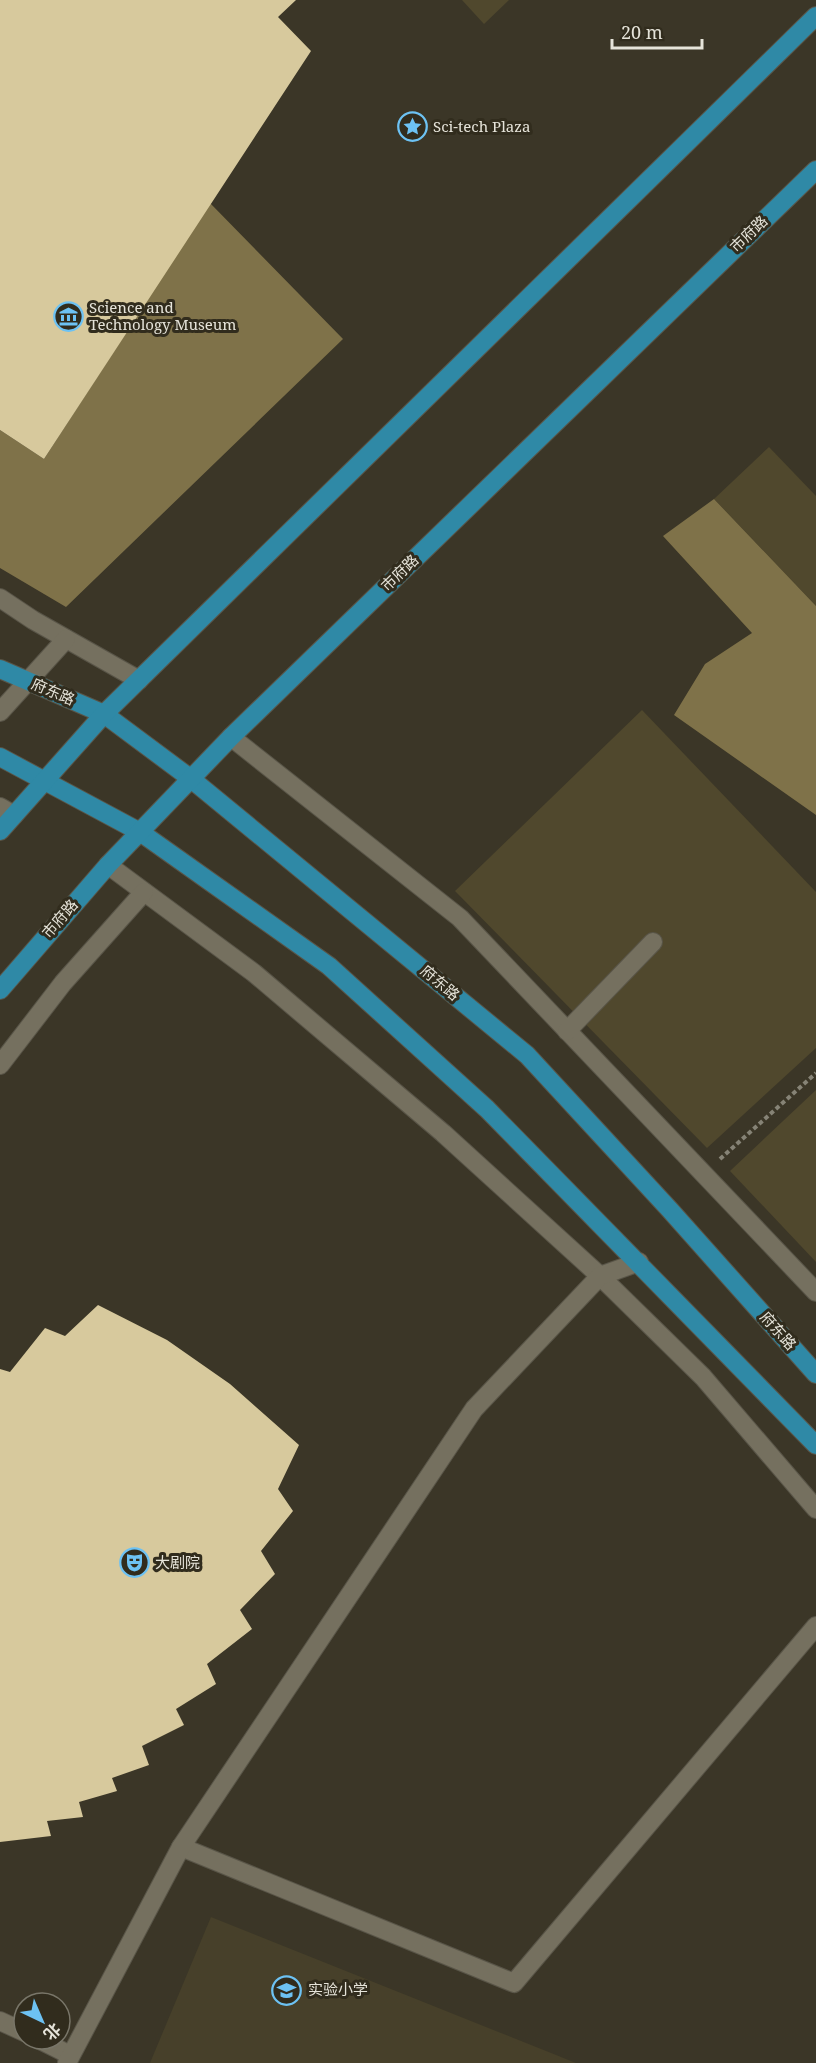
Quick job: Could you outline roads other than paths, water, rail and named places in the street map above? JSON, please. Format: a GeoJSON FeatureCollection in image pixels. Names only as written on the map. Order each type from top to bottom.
{"type":"FeatureCollection","features":[{"type":"Feature","properties":{"kind":"main road"},"geometry":{"type":"LineString","coordinates":[[0,831],[7,811],[44,780],[104,714],[816,16]]}},
{"type":"Feature","properties":{"kind":"main road","name":"市府路"},"geometry":{"type":"LineString","coordinates":[[0,990],[108,865],[190,778],[816,170]]}},
{"type":"Feature","properties":{"kind":"main road","name":"府东路"},"geometry":{"type":"LineString","coordinates":[[0,669],[104,714],[190,778],[527,1055],[670,1210],[816,1374]]}},
{"type":"Feature","properties":{"kind":"main road"},"geometry":{"type":"LineString","coordinates":[[0,757],[140,832],[329,966],[487,1109],[816,1445]]}},
{"type":"Feature","properties":{"kind":"street"},"geometry":{"type":"LineString","coordinates":[[0,598],[139,680]]}},
{"type":"Feature","properties":{"kind":"street"},"geometry":{"type":"LineString","coordinates":[[0,712],[66,639]]}},
{"type":"Feature","properties":{"kind":"street"},"geometry":{"type":"LineString","coordinates":[[231,737],[460,918],[816,1292]]}},
{"type":"Feature","properties":{"kind":"street"},"geometry":{"type":"LineString","coordinates":[[108,865],[254,972],[443,1133],[600,1276],[703,1377],[816,1509]]}},
{"type":"Feature","properties":{"kind":"street"},"geometry":{"type":"LineString","coordinates":[[0,1065],[63,984],[144,892]]}},
{"type":"Feature","properties":{"kind":"street"},"geometry":{"type":"LineString","coordinates":[[567,1031],[653,942]]}},
{"type":"Feature","properties":{"kind":"street"},"geometry":{"type":"LineString","coordinates":[[69,2059],[181,1847],[474,1409],[600,1276],[639,1262]]}},
{"type":"Feature","properties":{"kind":"street"},"geometry":{"type":"LineString","coordinates":[[181,1847],[514,1983],[816,1626]]}},
{"type":"Feature","properties":{"kind":"place","name":"Sci-tech Plaza"},"geometry":{"type":"Point","coordinates":[412,127]}},
{"type":"Feature","properties":{"kind":"place","name":"Science and Technology Museum"},"geometry":{"type":"Point","coordinates":[68,317]}},
{"type":"Feature","properties":{"kind":"place","name":"大剧院"},"geometry":{"type":"Point","coordinates":[134,1563]}},
{"type":"Feature","properties":{"kind":"place","name":"实验小学"},"geometry":{"type":"Point","coordinates":[287,1990]}}]}
